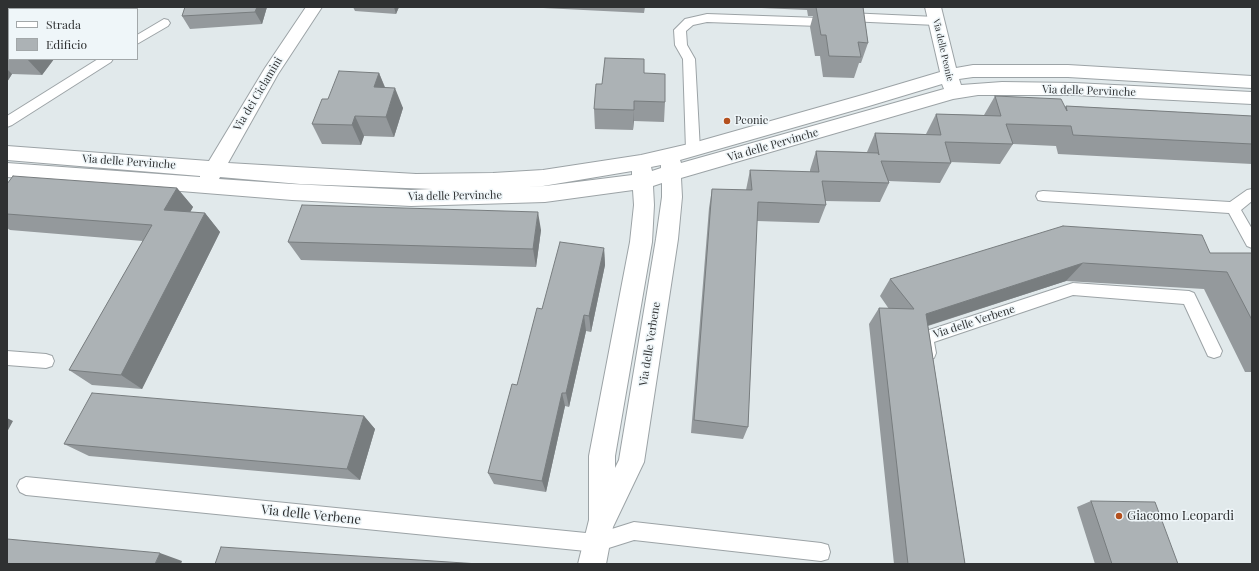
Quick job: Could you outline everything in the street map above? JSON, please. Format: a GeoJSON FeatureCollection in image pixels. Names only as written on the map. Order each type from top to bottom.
{"type":"FeatureCollection","features":[{"type":"Feature","properties":{"kind":"street","name":"Via dei Ciclamini"},"geometry":{"type":"LineString","coordinates":[[210,176],[270,72],[314,7]]}},
{"type":"Feature","properties":{"kind":"street","name":"Via delle Peonie"},"geometry":{"type":"LineString","coordinates":[[935,14],[951,84]]}},
{"type":"Feature","properties":{"kind":"street","name":"Via delle Pervinche"},"geometry":{"type":"LineString","coordinates":[[7,153],[411,198],[545,194],[671,165],[951,84],[973,71],[1068,71],[1252,82]]}},
{"type":"Feature","properties":{"kind":"street","name":"Via delle Pervinche"},"geometry":{"type":"LineString","coordinates":[[671,165],[693,150],[870,100],[951,84],[978,89],[1010,88],[1252,98]]}},
{"type":"Feature","properties":{"kind":"street","name":"Via delle Verbene"},"geometry":{"type":"LineString","coordinates":[[596,544],[631,462],[667,239],[672,197],[671,165]]}},
{"type":"Feature","properties":{"kind":"street","name":"Via delle Pervinche"},"geometry":{"type":"LineString","coordinates":[[7,170],[210,176]]}},
{"type":"Feature","properties":{"kind":"street"},"geometry":{"type":"LineString","coordinates":[[596,544],[602,456],[641,242],[644,205],[642,172]]}},
{"type":"Feature","properties":{"kind":"lane"},"geometry":{"type":"LineString","coordinates":[[693,150],[689,59],[681,45],[680,30],[688,22],[707,18],[819,22],[848,18],[935,14]]}},
{"type":"Feature","properties":{"kind":"lane"},"geometry":{"type":"LineString","coordinates":[[138,39],[164,23]]}},
{"type":"Feature","properties":{"kind":"lane"},"geometry":{"type":"LineString","coordinates":[[7,122],[105,60]]}},
{"type":"Feature","properties":{"kind":"lane"},"geometry":{"type":"LineString","coordinates":[[1043,196],[1233,208],[1252,194]]}},
{"type":"Feature","properties":{"kind":"lane"},"geometry":{"type":"LineString","coordinates":[[1233,208],[1252,242]]}},
{"type":"Feature","properties":{"kind":"lane","name":"Via delle Verbene"},"geometry":{"type":"LineString","coordinates":[[930,369],[926,338],[1074,290],[1189,298],[1214,351]]}},
{"type":"Feature","properties":{"kind":"lane"},"geometry":{"type":"LineString","coordinates":[[7,358],[46,361]]}},
{"type":"Feature","properties":{"kind":"lane","name":"Via delle Verbene"},"geometry":{"type":"LineString","coordinates":[[26,486],[596,544],[634,531],[821,552]]}},
{"type":"Feature","properties":{"kind":"building"},"geometry":{"type":"Polygon","coordinates":[[[58,7],[98,7],[97,8],[58,7]]]}},
{"type":"Feature","properties":{"kind":"building"},"geometry":{"type":"Polygon","coordinates":[[[185,7],[257,7],[255,12],[182,16],[185,7]]]}},
{"type":"Feature","properties":{"kind":"building"},"geometry":{"type":"Polygon","coordinates":[[[816,7],[863,7],[868,43],[858,42],[861,57],[829,56],[826,35],[821,35],[816,7]]]}},
{"type":"Feature","properties":{"kind":"building"},"geometry":{"type":"Polygon","coordinates":[[[8,22],[8,54],[7,54],[8,22]]]}},
{"type":"Feature","properties":{"kind":"building"},"geometry":{"type":"Polygon","coordinates":[[[605,58],[644,59],[644,73],[665,74],[665,102],[634,101],[634,110],[594,109],[596,84],[602,84],[605,58]]]}},
{"type":"Feature","properties":{"kind":"building"},"geometry":{"type":"Polygon","coordinates":[[[339,71],[379,73],[374,87],[395,88],[386,117],[355,116],[352,125],[312,124],[322,99],[328,99],[339,71]]]}},
{"type":"Feature","properties":{"kind":"building"},"geometry":{"type":"Polygon","coordinates":[[[995,96],[1061,99],[1067,111],[1066,106],[1252,116],[1252,144],[1073,135],[1071,126],[1006,124],[1013,144],[945,142],[951,163],[881,161],[889,183],[822,181],[826,205],[758,202],[748,427],[694,420],[712,189],[752,190],[750,170],[819,172],[816,151],[878,153],[879,155],[875,133],[941,135],[936,114],[1001,116],[995,96]]]}},
{"type":"Feature","properties":{"kind":"building"},"geometry":{"type":"Polygon","coordinates":[[[13,176],[177,188],[164,210],[205,213],[121,375],[69,370],[152,225],[7,214],[7,184],[13,176]]]}},
{"type":"Feature","properties":{"kind":"building"},"geometry":{"type":"Polygon","coordinates":[[[302,205],[538,212],[533,249],[288,242],[302,205]]]}},
{"type":"Feature","properties":{"kind":"building"},"geometry":{"type":"Polygon","coordinates":[[[1063,226],[1202,235],[1210,253],[1252,253],[1252,320],[1227,272],[1083,263],[926,314],[965,564],[908,564],[879,308],[914,309],[890,279],[1063,226]]]}},
{"type":"Feature","properties":{"kind":"building"},"geometry":{"type":"Polygon","coordinates":[[[560,242],[604,248],[589,316],[584,315],[566,393],[562,393],[542,481],[488,473],[512,384],[517,385],[537,308],[542,309],[560,242]]]}},
{"type":"Feature","properties":{"kind":"building"},"geometry":{"type":"Polygon","coordinates":[[[92,393],[364,416],[347,469],[64,444],[92,393]]]}},
{"type":"Feature","properties":{"kind":"building"},"geometry":{"type":"Polygon","coordinates":[[[1091,501],[1155,502],[1178,564],[1112,564],[1091,501]]]}},
{"type":"Feature","properties":{"kind":"building"},"geometry":{"type":"Polygon","coordinates":[[[7,539],[160,553],[155,564],[7,564],[7,539]]]}},
{"type":"Feature","properties":{"kind":"building"},"geometry":{"type":"Polygon","coordinates":[[[221,547],[479,564],[215,564],[221,547]]]}},
{"type":"Feature","properties":{"kind":"place","name":"Peonie"},"geometry":{"type":"Point","coordinates":[727,121]}},
{"type":"Feature","properties":{"kind":"place","name":"Giacomo Leopardi"},"geometry":{"type":"Point","coordinates":[1119,516]}}]}
